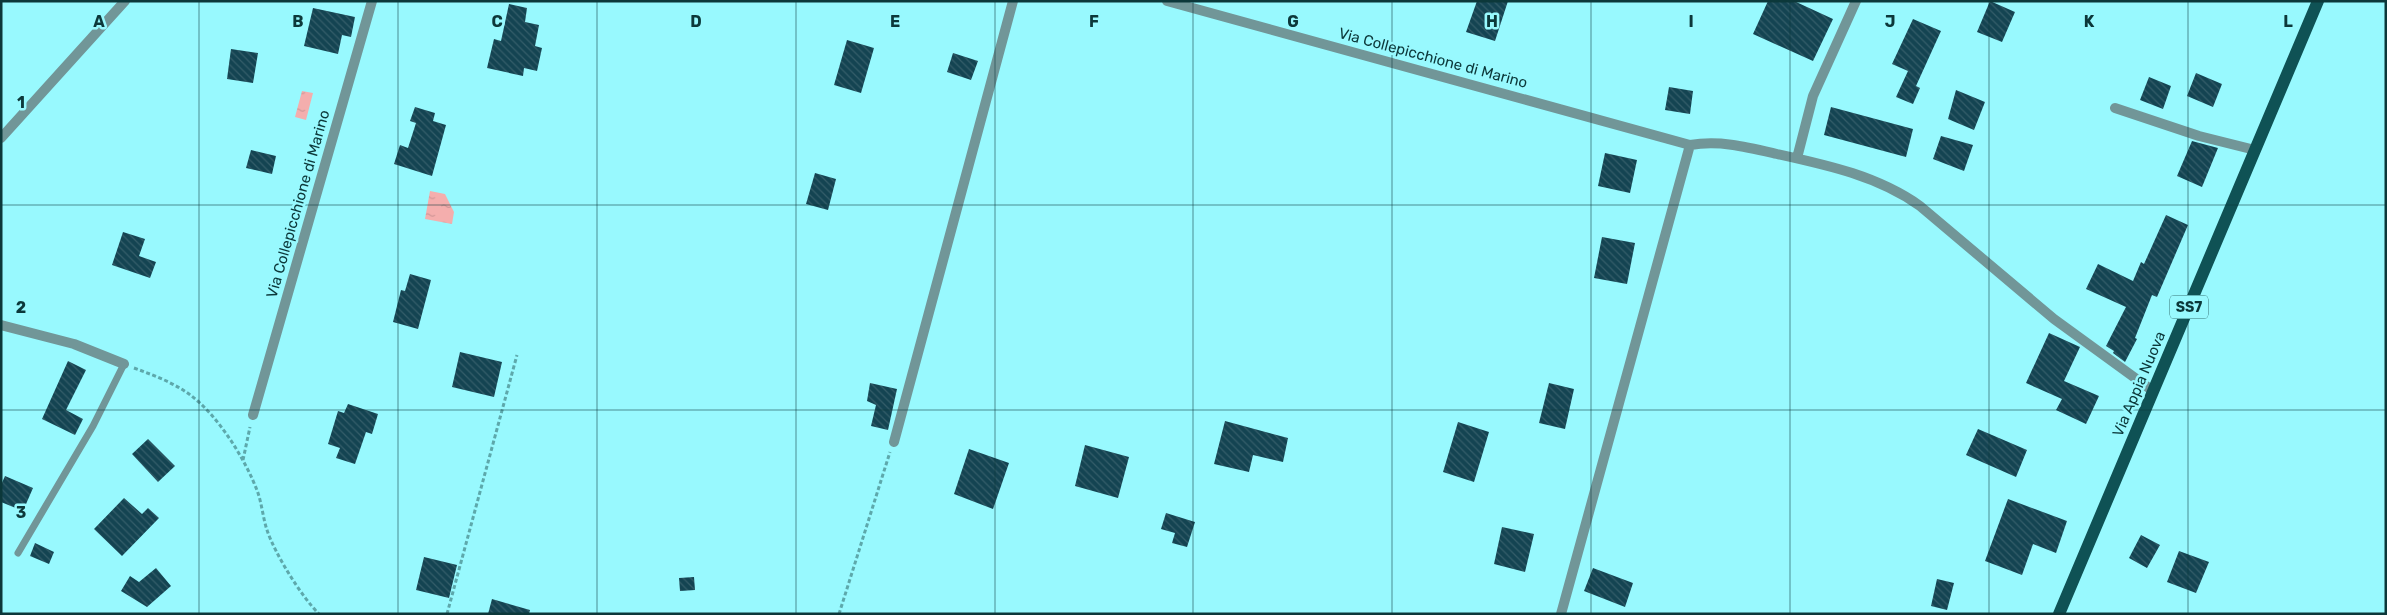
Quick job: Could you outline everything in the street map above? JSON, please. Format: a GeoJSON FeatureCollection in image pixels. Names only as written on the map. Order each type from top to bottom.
{"type":"FeatureCollection","features":[{"type":"Feature","properties":{"kind":"main road","name":"Via Appia Nuova"},"geometry":{"type":"LineString","coordinates":[[2060,614],[2318,1]]}},
{"type":"Feature","properties":{"kind":"street"},"geometry":{"type":"LineString","coordinates":[[1,138],[125,1]]}},
{"type":"Feature","properties":{"kind":"street","name":"Via Collepicchione di Marino"},"geometry":{"type":"LineString","coordinates":[[253,416],[372,1]]}},
{"type":"Feature","properties":{"kind":"street"},"geometry":{"type":"LineString","coordinates":[[894,442],[1013,1]]}},
{"type":"Feature","properties":{"kind":"street","name":"Via Collepicchione di Marino"},"geometry":{"type":"LineString","coordinates":[[1167,1],[1690,144],[1726,143],[1797,158],[1872,180],[1910,199],[2054,319],[2154,391]]}},
{"type":"Feature","properties":{"kind":"street"},"geometry":{"type":"LineString","coordinates":[[1797,158],[1813,96],[1856,1]]}},
{"type":"Feature","properties":{"kind":"street"},"geometry":{"type":"LineString","coordinates":[[2115,108],[2199,136],[2255,150]]}},
{"type":"Feature","properties":{"kind":"street"},"geometry":{"type":"LineString","coordinates":[[1561,614],[1690,144]]}},
{"type":"Feature","properties":{"kind":"street"},"geometry":{"type":"LineString","coordinates":[[1,325],[74,344],[124,364]]}},
{"type":"Feature","properties":{"kind":"lane"},"geometry":{"type":"LineString","coordinates":[[18,553],[94,426],[124,364]]}},
{"type":"Feature","properties":{"kind":"path"},"geometry":{"type":"LineString","coordinates":[[447,614],[517,355]]}},
{"type":"Feature","properties":{"kind":"path"},"geometry":{"type":"LineString","coordinates":[[124,364],[167,381],[197,400],[221,429],[243,461],[258,494],[272,541],[299,588],[319,614]]}},
{"type":"Feature","properties":{"kind":"path"},"geometry":{"type":"LineString","coordinates":[[243,461],[253,416]]}},
{"type":"Feature","properties":{"kind":"path"},"geometry":{"type":"LineString","coordinates":[[839,614],[894,442]]}},
{"type":"Feature","properties":{"kind":"water"},"geometry":{"type":"Polygon","coordinates":[[[302,91],[313,93],[306,120],[295,117],[302,91]]]}},
{"type":"Feature","properties":{"kind":"water"},"geometry":{"type":"Polygon","coordinates":[[[430,191],[445,194],[454,212],[452,224],[425,219],[430,191]]]}},
{"type":"Feature","properties":{"kind":"building"},"geometry":{"type":"Polygon","coordinates":[[[1477,1],[1508,1],[1495,41],[1466,32],[1477,1]]]}},
{"type":"Feature","properties":{"kind":"building"},"geometry":{"type":"Polygon","coordinates":[[[1768,1],[1794,1],[1833,19],[1813,61],[1753,34],[1768,1]]]}},
{"type":"Feature","properties":{"kind":"building"},"geometry":{"type":"Polygon","coordinates":[[[1990,1],[2015,12],[2002,42],[1977,32],[1990,1]]]}},
{"type":"Feature","properties":{"kind":"building"},"geometry":{"type":"Polygon","coordinates":[[[509,4],[527,8],[525,22],[539,25],[535,46],[542,48],[537,71],[524,68],[523,76],[487,68],[494,39],[501,41],[509,4]]]}},
{"type":"Feature","properties":{"kind":"building"},"geometry":{"type":"Polygon","coordinates":[[[313,8],[355,17],[351,37],[342,35],[338,54],[304,46],[313,8]]]}},
{"type":"Feature","properties":{"kind":"building"},"geometry":{"type":"Polygon","coordinates":[[[1913,19],[1941,31],[1916,86],[1920,88],[1913,104],[1896,97],[1908,71],[1892,64],[1913,19]]]}},
{"type":"Feature","properties":{"kind":"building"},"geometry":{"type":"Polygon","coordinates":[[[847,40],[874,48],[861,93],[834,85],[847,40]]]}},
{"type":"Feature","properties":{"kind":"building"},"geometry":{"type":"Polygon","coordinates":[[[231,49],[258,53],[253,83],[227,79],[231,49]]]}},
{"type":"Feature","properties":{"kind":"building"},"geometry":{"type":"Polygon","coordinates":[[[953,53],[978,61],[971,80],[947,72],[953,53]]]}},
{"type":"Feature","properties":{"kind":"building"},"geometry":{"type":"Polygon","coordinates":[[[2196,73],[2222,84],[2213,107],[2187,96],[2196,73]]]}},
{"type":"Feature","properties":{"kind":"building"},"geometry":{"type":"Polygon","coordinates":[[[2149,77],[2171,86],[2163,109],[2140,100],[2149,77]]]}},
{"type":"Feature","properties":{"kind":"building"},"geometry":{"type":"Polygon","coordinates":[[[1669,87],[1693,91],[1690,114],[1665,110],[1669,87]]]}},
{"type":"Feature","properties":{"kind":"building"},"geometry":{"type":"Polygon","coordinates":[[[1956,90],[1985,102],[1974,130],[1948,119],[1956,90]]]}},
{"type":"Feature","properties":{"kind":"building"},"geometry":{"type":"Polygon","coordinates":[[[415,107],[435,113],[433,121],[446,125],[432,176],[394,164],[400,145],[408,148],[416,123],[410,121],[415,107]]]}},
{"type":"Feature","properties":{"kind":"building"},"geometry":{"type":"Polygon","coordinates":[[[1831,107],[1913,129],[1906,157],[1824,135],[1831,107]]]}},
{"type":"Feature","properties":{"kind":"building"},"geometry":{"type":"Polygon","coordinates":[[[1941,136],[1973,145],[1964,171],[1933,159],[1941,136]]]}},
{"type":"Feature","properties":{"kind":"building"},"geometry":{"type":"Polygon","coordinates":[[[2192,141],[2218,148],[2202,187],[2177,176],[2192,141]]]}},
{"type":"Feature","properties":{"kind":"building"},"geometry":{"type":"Polygon","coordinates":[[[251,150],[276,156],[272,174],[246,168],[251,150]]]}},
{"type":"Feature","properties":{"kind":"building"},"geometry":{"type":"Polygon","coordinates":[[[1605,153],[1637,160],[1630,193],[1598,186],[1605,153]]]}},
{"type":"Feature","properties":{"kind":"building"},"geometry":{"type":"Polygon","coordinates":[[[815,173],[836,179],[828,210],[806,204],[815,173]]]}},
{"type":"Feature","properties":{"kind":"building"},"geometry":{"type":"Polygon","coordinates":[[[2166,215],[2188,225],[2157,297],[2152,295],[2135,338],[2137,339],[2125,362],[2106,346],[2126,307],[2086,289],[2098,264],[2133,281],[2141,262],[2144,264],[2166,215]]]}},
{"type":"Feature","properties":{"kind":"building"},"geometry":{"type":"Polygon","coordinates":[[[123,232],[145,239],[139,256],[156,262],[150,278],[112,265],[123,232]]]}},
{"type":"Feature","properties":{"kind":"building"},"geometry":{"type":"Polygon","coordinates":[[[1602,237],[1635,243],[1627,284],[1594,278],[1602,237]]]}},
{"type":"Feature","properties":{"kind":"building"},"geometry":{"type":"Polygon","coordinates":[[[410,274],[431,280],[418,329],[393,322],[401,290],[405,291],[410,274]]]}},
{"type":"Feature","properties":{"kind":"building"},"geometry":{"type":"Polygon","coordinates":[[[2049,333],[2080,347],[2064,381],[2099,396],[2086,424],[2056,410],[2062,399],[2026,383],[2049,333]]]}},
{"type":"Feature","properties":{"kind":"building"},"geometry":{"type":"Polygon","coordinates":[[[460,352],[502,362],[494,397],[452,387],[460,352]]]}},
{"type":"Feature","properties":{"kind":"building"},"geometry":{"type":"Polygon","coordinates":[[[68,361],[86,370],[66,410],[83,419],[75,435],[42,419],[68,361]]]}},
{"type":"Feature","properties":{"kind":"building"},"geometry":{"type":"Polygon","coordinates":[[[870,383],[897,389],[888,430],[871,426],[876,405],[867,401],[870,383]]]}},
{"type":"Feature","properties":{"kind":"building"},"geometry":{"type":"Polygon","coordinates":[[[1549,383],[1574,389],[1565,429],[1539,423],[1549,383]]]}},
{"type":"Feature","properties":{"kind":"building"},"geometry":{"type":"Polygon","coordinates":[[[348,404],[378,414],[372,434],[366,432],[355,464],[336,458],[340,448],[328,444],[338,411],[344,413],[348,404]]]}},
{"type":"Feature","properties":{"kind":"building"},"geometry":{"type":"Polygon","coordinates":[[[1225,421],[1288,438],[1283,462],[1253,455],[1249,472],[1214,464],[1225,421]]]}},
{"type":"Feature","properties":{"kind":"building"},"geometry":{"type":"Polygon","coordinates":[[[1458,422],[1489,432],[1474,482],[1443,472],[1458,422]]]}},
{"type":"Feature","properties":{"kind":"building"},"geometry":{"type":"Polygon","coordinates":[[[1978,429],[2027,450],[2016,477],[1966,455],[1978,429]]]}},
{"type":"Feature","properties":{"kind":"building"},"geometry":{"type":"Polygon","coordinates":[[[148,439],[175,466],[158,482],[132,454],[148,439]]]}},
{"type":"Feature","properties":{"kind":"building"},"geometry":{"type":"Polygon","coordinates":[[[1085,445],[1129,457],[1118,498],[1075,486],[1085,445]]]}},
{"type":"Feature","properties":{"kind":"building"},"geometry":{"type":"Polygon","coordinates":[[[969,449],[1009,463],[993,509],[954,494],[969,449]]]}},
{"type":"Feature","properties":{"kind":"building"},"geometry":{"type":"Polygon","coordinates":[[[5,476],[33,488],[23,511],[1,502],[1,485],[5,476]]]}},
{"type":"Feature","properties":{"kind":"building"},"geometry":{"type":"Polygon","coordinates":[[[124,498],[142,514],[148,508],[159,518],[122,556],[94,529],[124,498]]]}},
{"type":"Feature","properties":{"kind":"building"},"geometry":{"type":"Polygon","coordinates":[[[2008,499],[2067,521],[2056,553],[2033,544],[2022,575],[1985,561],[2008,499]]]}},
{"type":"Feature","properties":{"kind":"building"},"geometry":{"type":"Polygon","coordinates":[[[1166,513],[1195,522],[1187,547],[1172,543],[1175,533],[1161,529],[1166,513]]]}},
{"type":"Feature","properties":{"kind":"building"},"geometry":{"type":"Polygon","coordinates":[[[1502,527],[1534,534],[1525,572],[1494,564],[1502,527]]]}},
{"type":"Feature","properties":{"kind":"building"},"geometry":{"type":"Polygon","coordinates":[[[2141,535],[2160,545],[2147,568],[2129,558],[2141,535]]]}},
{"type":"Feature","properties":{"kind":"building"},"geometry":{"type":"Polygon","coordinates":[[[35,543],[54,552],[49,564],[30,556],[35,543]]]}},
{"type":"Feature","properties":{"kind":"building"},"geometry":{"type":"Polygon","coordinates":[[[2179,551],[2209,562],[2196,593],[2167,582],[2179,551]]]}},
{"type":"Feature","properties":{"kind":"building"},"geometry":{"type":"Polygon","coordinates":[[[424,557],[457,565],[449,598],[416,590],[424,557]]]}},
{"type":"Feature","properties":{"kind":"building"},"geometry":{"type":"Polygon","coordinates":[[[156,568],[171,586],[147,607],[121,591],[130,576],[139,582],[156,568]]]}},
{"type":"Feature","properties":{"kind":"building"},"geometry":{"type":"Polygon","coordinates":[[[1593,568],[1633,583],[1625,607],[1584,591],[1593,568]]]}},
{"type":"Feature","properties":{"kind":"building"},"geometry":{"type":"Polygon","coordinates":[[[694,577],[695,590],[680,591],[679,578],[694,577]]]}},
{"type":"Feature","properties":{"kind":"building"},"geometry":{"type":"Polygon","coordinates":[[[1937,579],[1954,583],[1947,610],[1931,606],[1937,579]]]}},
{"type":"Feature","properties":{"kind":"building"},"geometry":{"type":"Polygon","coordinates":[[[492,599],[530,610],[529,614],[488,614],[492,599]]]}}]}
